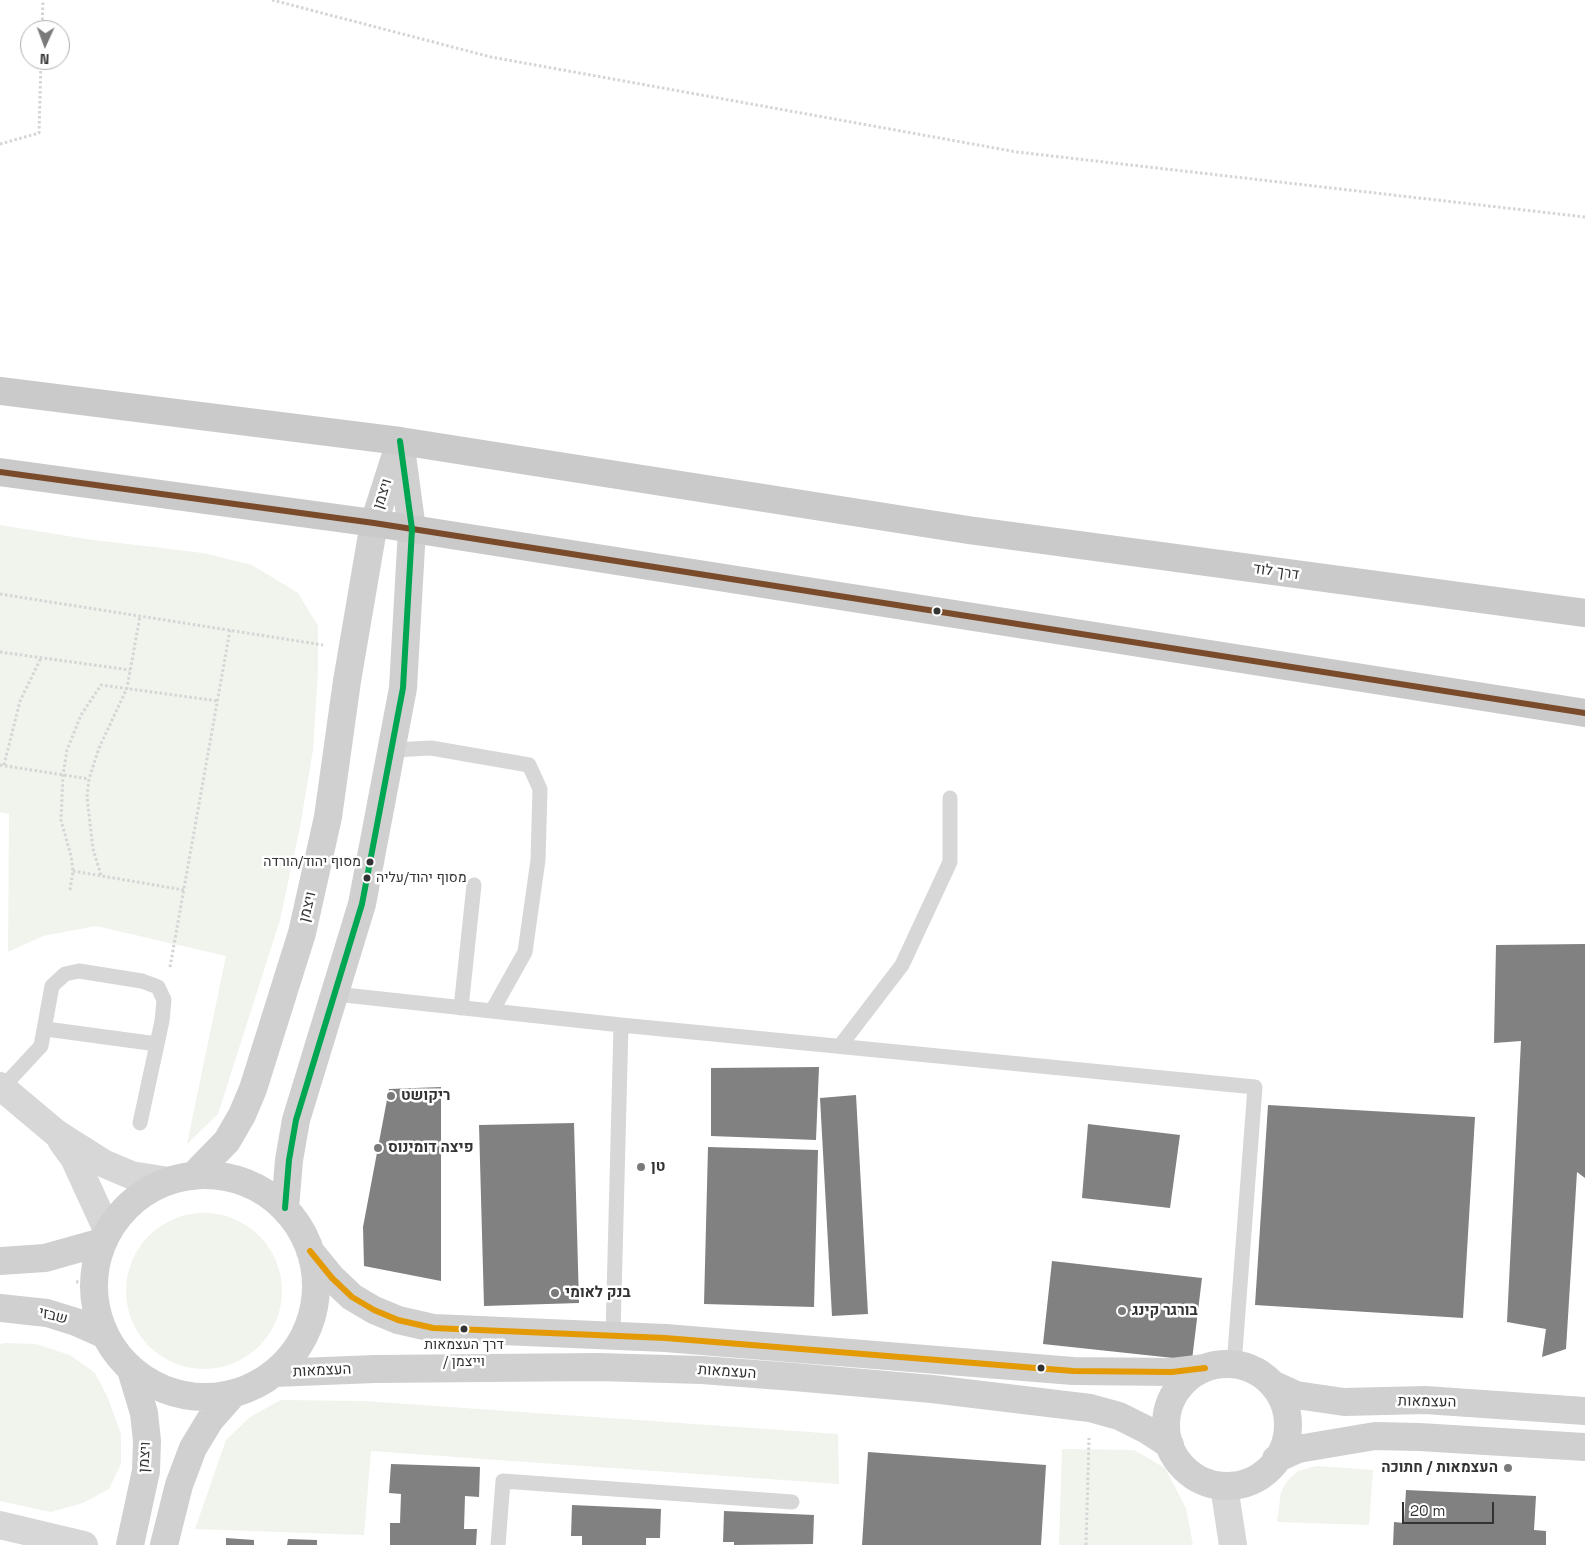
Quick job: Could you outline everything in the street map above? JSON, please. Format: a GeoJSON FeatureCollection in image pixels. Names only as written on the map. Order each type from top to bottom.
{"type":"FeatureCollection","features":[{"type":"Feature","properties":{"kind":"main road","name":"דרך לוד"},"geometry":{"type":"LineString","coordinates":[[0,391],[400,441],[968,530],[1585,613]]}},
{"type":"Feature","properties":{"kind":"main road"},"geometry":{"type":"LineString","coordinates":[[0,472],[374,522],[1585,713]]}},
{"type":"Feature","properties":{"kind":"street","name":"ויצמן"},"geometry":{"type":"LineString","coordinates":[[181,1179],[227,1141],[246,1106],[302,933],[328,817],[347,681],[374,522],[400,441]]}},
{"type":"Feature","properties":{"kind":"street","name":"ויצמן"},"geometry":{"type":"LineString","coordinates":[[285,1208],[288,1160],[296,1120],[362,904],[403,688],[412,529],[400,441]]}},
{"type":"Feature","properties":{"kind":"street"},"geometry":{"type":"LineString","coordinates":[[1,1087],[56,1133],[105,1164],[132,1175],[181,1179]]}},
{"type":"Feature","properties":{"kind":"street"},"geometry":{"type":"LineString","coordinates":[[56,1133],[74,1158],[105,1237]]}},
{"type":"Feature","properties":{"kind":"street"},"geometry":{"type":"LineString","coordinates":[[208,1174],[236,1179],[263,1190],[285,1208],[303,1232],[310,1251],[317,1290],[312,1320],[299,1347],[281,1368],[258,1384],[232,1394],[205,1398],[181,1395],[159,1388],[131,1370],[110,1348],[95,1312],[92,1281],[98,1250],[123,1209],[148,1190],[181,1179],[208,1174]]}},
{"type":"Feature","properties":{"kind":"street"},"geometry":{"type":"LineString","coordinates":[[0,1262],[46,1258],[105,1237]]}},
{"type":"Feature","properties":{"kind":"street","name":"העצמאות"},"geometry":{"type":"LineString","coordinates":[[310,1251],[332,1278],[352,1296],[398,1320],[433,1328],[613,1335],[1073,1370],[1172,1372],[1206,1368]]}},
{"type":"Feature","properties":{"kind":"street","name":"שבזי"},"geometry":{"type":"LineString","coordinates":[[0,1308],[47,1313],[76,1322],[103,1334]]}},
{"type":"Feature","properties":{"kind":"street"},"geometry":{"type":"LineString","coordinates":[[1234,1365],[1261,1375],[1272,1384],[1281,1398],[1287,1414],[1288,1431],[1282,1451],[1270,1468],[1254,1480],[1233,1486],[1224,1486],[1200,1480],[1185,1470],[1174,1457],[1167,1437],[1166,1419],[1170,1402],[1179,1386],[1206,1368],[1234,1365]]}},
{"type":"Feature","properties":{"kind":"street","name":"העצמאות"},"geometry":{"type":"LineString","coordinates":[[274,1373],[385,1369],[598,1367],[702,1370],[922,1388],[1090,1408],[1118,1416],[1147,1430],[1170,1445]]}},
{"type":"Feature","properties":{"kind":"street","name":"ויצמן"},"geometry":{"type":"LineString","coordinates":[[130,1545],[146,1471],[147,1441],[144,1413],[131,1370]]}},
{"type":"Feature","properties":{"kind":"street","name":"העצמאות"},"geometry":{"type":"LineString","coordinates":[[1272,1384],[1296,1395],[1344,1402],[1425,1400],[1585,1411]]}},
{"type":"Feature","properties":{"kind":"street"},"geometry":{"type":"LineString","coordinates":[[164,1545],[179,1485],[193,1448],[210,1420],[232,1394]]}},
{"type":"Feature","properties":{"kind":"street"},"geometry":{"type":"LineString","coordinates":[[1276,1459],[1298,1449],[1341,1440],[1375,1436],[1585,1447]]}},
{"type":"Feature","properties":{"kind":"street"},"geometry":{"type":"LineString","coordinates":[[1224,1486],[1233,1545]]}},
{"type":"Feature","properties":{"kind":"street"},"geometry":{"type":"LineString","coordinates":[[0,1525],[84,1545]]}},
{"type":"Feature","properties":{"kind":"lane"},"geometry":{"type":"LineString","coordinates":[[392,750],[431,748],[529,765],[540,789],[537,869],[525,952],[492,1011]]}},
{"type":"Feature","properties":{"kind":"lane"},"geometry":{"type":"LineString","coordinates":[[840,1046],[902,965],[950,862],[950,798]]}},
{"type":"Feature","properties":{"kind":"lane"},"geometry":{"type":"LineString","coordinates":[[460,1008],[474,885]]}},
{"type":"Feature","properties":{"kind":"lane"},"geometry":{"type":"LineString","coordinates":[[1,1087],[41,1046],[46,1029],[52,986],[65,974],[79,971],[142,981],[158,987],[164,1000],[158,1044],[140,1123]]}},
{"type":"Feature","properties":{"kind":"lane"},"geometry":{"type":"LineString","coordinates":[[335,994],[621,1025],[1255,1087],[1234,1365]]}},
{"type":"Feature","properties":{"kind":"lane"},"geometry":{"type":"LineString","coordinates":[[613,1335],[621,1025]]}},
{"type":"Feature","properties":{"kind":"lane"},"geometry":{"type":"LineString","coordinates":[[46,1029],[158,1044]]}},
{"type":"Feature","properties":{"kind":"lane"},"geometry":{"type":"LineString","coordinates":[[498,1545],[503,1481],[792,1502]]}},
{"type":"Feature","properties":{"kind":"path"},"geometry":{"type":"LineString","coordinates":[[42,20],[43,0]]}},
{"type":"Feature","properties":{"kind":"path"},"geometry":{"type":"LineString","coordinates":[[272,0],[491,57],[1018,152],[1585,217]]}},
{"type":"Feature","properties":{"kind":"path"},"geometry":{"type":"LineString","coordinates":[[0,144],[39,133],[41,70]]}},
{"type":"Feature","properties":{"kind":"path"},"geometry":{"type":"LineString","coordinates":[[0,594],[324,646]]}},
{"type":"Feature","properties":{"kind":"path"},"geometry":{"type":"LineString","coordinates":[[101,876],[92,848],[87,797],[89,779],[99,748],[127,688],[140,616]]}},
{"type":"Feature","properties":{"kind":"path"},"geometry":{"type":"LineString","coordinates":[[164,1000],[230,630]]}},
{"type":"Feature","properties":{"kind":"path"},"geometry":{"type":"LineString","coordinates":[[0,652],[130,670]]}},
{"type":"Feature","properties":{"kind":"path"},"geometry":{"type":"LineString","coordinates":[[42,658],[20,701],[2,765],[89,779]]}},
{"type":"Feature","properties":{"kind":"path"},"geometry":{"type":"LineString","coordinates":[[70,890],[72,871],[61,820],[63,774],[67,750],[81,715],[101,685],[218,701]]}},
{"type":"Feature","properties":{"kind":"path"},"geometry":{"type":"LineString","coordinates":[[72,871],[184,890]]}},
{"type":"Feature","properties":{"kind":"path"},"geometry":{"type":"LineString","coordinates":[[1086,1545],[1090,1408]]}},
{"type":"Feature","properties":{"kind":"shaded area"},"geometry":{"type":"Polygon","coordinates":[[[0,525],[86,539],[203,553],[252,565],[298,593],[318,626],[318,670],[313,750],[300,827],[280,920],[218,1114],[187,1144],[226,956],[96,926],[43,936],[8,952],[9,814],[0,812],[0,525]]]}},
{"type":"Feature","properties":{"kind":"shaded area"},"geometry":{"type":"Polygon","coordinates":[[[196,1213],[212,1213],[227,1216],[241,1222],[254,1230],[265,1241],[279,1268],[282,1291],[281,1306],[273,1328],[265,1341],[254,1352],[227,1366],[212,1369],[196,1369],[181,1366],[167,1360],[154,1352],[143,1341],[129,1314],[126,1299],[126,1283],[129,1268],[135,1254],[143,1241],[154,1230],[181,1216],[196,1213]]]}},
{"type":"Feature","properties":{"kind":"shaded area"},"geometry":{"type":"Polygon","coordinates":[[[0,1344],[36,1344],[70,1355],[95,1373],[107,1396],[121,1434],[121,1464],[109,1489],[83,1503],[51,1512],[0,1501],[0,1344]]]}},
{"type":"Feature","properties":{"kind":"shaded area"},"geometry":{"type":"Polygon","coordinates":[[[281,1400],[364,1401],[838,1434],[839,1484],[371,1451],[364,1535],[195,1529],[226,1440],[250,1417],[281,1400]]]}},
{"type":"Feature","properties":{"kind":"shaded area"},"geometry":{"type":"Polygon","coordinates":[[[1062,1449],[1134,1450],[1165,1468],[1186,1508],[1193,1545],[1059,1545],[1062,1449]]]}},
{"type":"Feature","properties":{"kind":"shaded area"},"geometry":{"type":"Polygon","coordinates":[[[1317,1466],[1373,1470],[1369,1525],[1277,1522],[1281,1492],[1288,1480],[1298,1471],[1317,1466]]]}},
{"type":"Feature","properties":{"kind":"building"},"geometry":{"type":"Polygon","coordinates":[[[1585,944],[1585,1178],[1577,1172],[1566,1349],[1542,1357],[1546,1329],[1507,1322],[1521,1041],[1494,1043],[1496,945],[1585,944]]]}},
{"type":"Feature","properties":{"kind":"building"},"geometry":{"type":"Polygon","coordinates":[[[819,1067],[816,1140],[711,1136],[711,1068],[819,1067]]]}},
{"type":"Feature","properties":{"kind":"building"},"geometry":{"type":"Polygon","coordinates":[[[441,1087],[441,1281],[364,1266],[363,1227],[389,1089],[441,1087]]]}},
{"type":"Feature","properties":{"kind":"building"},"geometry":{"type":"Polygon","coordinates":[[[856,1095],[868,1314],[832,1316],[820,1098],[856,1095]]]}},
{"type":"Feature","properties":{"kind":"building"},"geometry":{"type":"Polygon","coordinates":[[[1268,1105],[1475,1117],[1463,1318],[1255,1305],[1268,1105]]]}},
{"type":"Feature","properties":{"kind":"building"},"geometry":{"type":"Polygon","coordinates":[[[574,1123],[579,1303],[484,1306],[479,1125],[574,1123]]]}},
{"type":"Feature","properties":{"kind":"building"},"geometry":{"type":"Polygon","coordinates":[[[1088,1124],[1180,1135],[1170,1208],[1082,1198],[1088,1124]]]}},
{"type":"Feature","properties":{"kind":"building"},"geometry":{"type":"Polygon","coordinates":[[[708,1147],[818,1150],[814,1307],[704,1304],[708,1147]]]}},
{"type":"Feature","properties":{"kind":"building","name":"בורגר קינג"},"geometry":{"type":"Polygon","coordinates":[[[1052,1261],[1202,1278],[1192,1360],[1043,1344],[1052,1261]]]}},
{"type":"Feature","properties":{"kind":"building"},"geometry":{"type":"Polygon","coordinates":[[[868,1452],[1046,1465],[1041,1545],[862,1545],[868,1452]]]}},
{"type":"Feature","properties":{"kind":"building"},"geometry":{"type":"Polygon","coordinates":[[[391,1464],[480,1467],[479,1497],[465,1496],[464,1529],[477,1529],[476,1545],[390,1545],[390,1523],[400,1523],[401,1494],[389,1493],[391,1464]]]}},
{"type":"Feature","properties":{"kind":"building"},"geometry":{"type":"Polygon","coordinates":[[[1406,1490],[1536,1496],[1534,1530],[1546,1531],[1546,1545],[1393,1545],[1394,1522],[1404,1523],[1406,1490]]]}},
{"type":"Feature","properties":{"kind":"building"},"geometry":{"type":"Polygon","coordinates":[[[572,1505],[661,1509],[660,1538],[646,1538],[646,1545],[582,1545],[582,1536],[571,1536],[572,1505]]]}},
{"type":"Feature","properties":{"kind":"building"},"geometry":{"type":"Polygon","coordinates":[[[724,1511],[814,1515],[813,1544],[734,1545],[734,1542],[723,1542],[724,1511]]]}},
{"type":"Feature","properties":{"kind":"building"},"geometry":{"type":"Polygon","coordinates":[[[226,1538],[254,1540],[254,1545],[226,1545],[226,1538]]]}},
{"type":"Feature","properties":{"kind":"building"},"geometry":{"type":"Polygon","coordinates":[[[288,1539],[317,1540],[317,1545],[287,1545],[288,1539]]]}},
{"type":"Feature","properties":{"kind":"transit line"},"geometry":{"type":"LineString","coordinates":[[285,1208],[289,1160],[296,1120],[362,904],[403,688],[412,529],[400,441]]}},
{"type":"Feature","properties":{"kind":"transit line"},"geometry":{"type":"LineString","coordinates":[[0,472],[374,523],[1585,713]]}},
{"type":"Feature","properties":{"kind":"transit line"},"geometry":{"type":"LineString","coordinates":[[310,1251],[332,1278],[352,1297],[374,1310],[398,1320],[433,1328],[665,1338],[1073,1371],[1172,1372],[1205,1368]]}},
{"type":"Feature","properties":{"kind":"place","name":"מסוף יהוד/הורדה"},"geometry":{"type":"Point","coordinates":[370,862]}},
{"type":"Feature","properties":{"kind":"place","name":"מסוף יהוד/עליה"},"geometry":{"type":"Point","coordinates":[367,878]}},
{"type":"Feature","properties":{"kind":"place","name":"ריקושט"},"geometry":{"type":"Point","coordinates":[391,1096]}},
{"type":"Feature","properties":{"kind":"place","name":"פיצה דומינוס"},"geometry":{"type":"Point","coordinates":[378,1148]}},
{"type":"Feature","properties":{"kind":"place","name":"טן"},"geometry":{"type":"Point","coordinates":[641,1167]}},
{"type":"Feature","properties":{"kind":"place","name":"בנק לאומי"},"geometry":{"type":"Point","coordinates":[555,1293]}},
{"type":"Feature","properties":{"kind":"place","name":"בורגר קינג"},"geometry":{"type":"Point","coordinates":[1122,1311]}},
{"type":"Feature","properties":{"kind":"place","name":"דרך העצמאות / וייצמן"},"geometry":{"type":"Point","coordinates":[464,1329]}},
{"type":"Feature","properties":{"kind":"place","name":"העצמאות / חתוכה"},"geometry":{"type":"Point","coordinates":[1508,1468]}}]}
